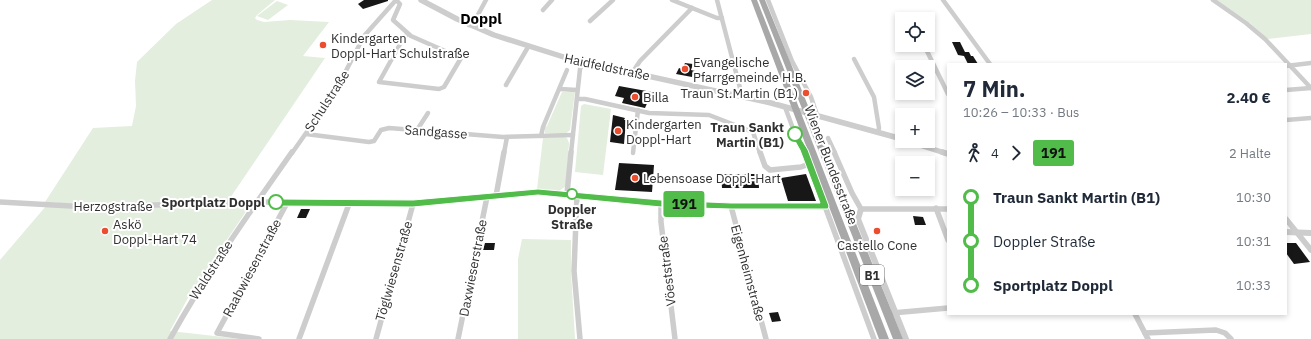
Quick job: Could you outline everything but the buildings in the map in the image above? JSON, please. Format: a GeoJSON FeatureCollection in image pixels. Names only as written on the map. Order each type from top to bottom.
{"type":"FeatureCollection","features":[{"type":"Feature","properties":{"kind":"main road","name":"Wiener Bundesstraße"},"geometry":{"type":"LineString","coordinates":[[754,0],[801,111],[891,313],[898,339]]}},
{"type":"Feature","properties":{"kind":"main road","name":"Wiener Bundesstraße"},"geometry":{"type":"LineString","coordinates":[[762,0],[791,75],[801,111],[884,339]]}},
{"type":"Feature","properties":{"kind":"main road"},"geometry":{"type":"LineString","coordinates":[[866,292],[879,339]]}},
{"type":"Feature","properties":{"kind":"street"},"geometry":{"type":"LineString","coordinates":[[396,0],[400,4],[393,20],[408,34],[461,58],[460,62],[442,89],[379,82],[404,37],[408,34]]}},
{"type":"Feature","properties":{"kind":"street","name":"Schulstraße"},"geometry":{"type":"LineString","coordinates":[[256,202],[306,134],[341,82],[364,36],[396,0]]}},
{"type":"Feature","properties":{"kind":"street","name":"Haidfeldstraße"},"geometry":{"type":"LineString","coordinates":[[421,0],[429,2],[469,25],[528,48],[584,63],[785,107],[895,137]]}},
{"type":"Feature","properties":{"kind":"street"},"geometry":{"type":"LineString","coordinates":[[469,25],[475,20],[486,0]]}},
{"type":"Feature","properties":{"kind":"street"},"geometry":{"type":"LineString","coordinates":[[543,10],[552,0]]}},
{"type":"Feature","properties":{"kind":"street"},"geometry":{"type":"LineString","coordinates":[[590,21],[613,0]]}},
{"type":"Feature","properties":{"kind":"street"},"geometry":{"type":"LineString","coordinates":[[672,0],[717,18],[722,18]]}},
{"type":"Feature","properties":{"kind":"street"},"geometry":{"type":"LineString","coordinates":[[717,0],[740,88],[739,96]]}},
{"type":"Feature","properties":{"kind":"street","name":"Wiener Bundesstraße"},"geometry":{"type":"LineString","coordinates":[[768,0],[784,43],[813,103],[817,115]]}},
{"type":"Feature","properties":{"kind":"street"},"geometry":{"type":"LineString","coordinates":[[943,0],[989,63]]}},
{"type":"Feature","properties":{"kind":"street"},"geometry":{"type":"LineString","coordinates":[[1213,0],[1246,23],[1265,39],[1285,63]]}},
{"type":"Feature","properties":{"kind":"street"},"geometry":{"type":"LineString","coordinates":[[632,73],[640,60],[692,8]]}},
{"type":"Feature","properties":{"kind":"street"},"geometry":{"type":"LineString","coordinates":[[506,85],[528,48]]}},
{"type":"Feature","properties":{"kind":"street"},"geometry":{"type":"LineString","coordinates":[[927,52],[947,92]]}},
{"type":"Feature","properties":{"kind":"street"},"geometry":{"type":"LineString","coordinates":[[854,59],[874,97],[879,128],[878,132]]}},
{"type":"Feature","properties":{"kind":"street"},"geometry":{"type":"LineString","coordinates":[[567,194],[577,90],[580,69],[584,63]]}},
{"type":"Feature","properties":{"kind":"street"},"geometry":{"type":"LineString","coordinates":[[1288,66],[1311,63]]}},
{"type":"Feature","properties":{"kind":"street"},"geometry":{"type":"LineString","coordinates":[[1288,66],[1311,88]]}},
{"type":"Feature","properties":{"kind":"street"},"geometry":{"type":"LineString","coordinates":[[791,75],[796,67]]}},
{"type":"Feature","properties":{"kind":"street"},"geometry":{"type":"LineString","coordinates":[[542,136],[543,127],[567,70]]}},
{"type":"Feature","properties":{"kind":"street"},"geometry":{"type":"LineString","coordinates":[[1287,90],[1311,88]]}},
{"type":"Feature","properties":{"kind":"street"},"geometry":{"type":"LineString","coordinates":[[560,89],[577,90]]}},
{"type":"Feature","properties":{"kind":"street"},"geometry":{"type":"LineString","coordinates":[[577,99],[585,99],[649,112],[709,115],[749,130],[755,135],[765,166],[770,170],[802,167],[809,164]]}},
{"type":"Feature","properties":{"kind":"street","name":"Wiener Bundesstraße"},"geometry":{"type":"LineString","coordinates":[[785,107],[795,134],[804,150],[874,339]]}},
{"type":"Feature","properties":{"kind":"street"},"geometry":{"type":"LineString","coordinates":[[634,153],[638,110]]}},
{"type":"Feature","properties":{"kind":"street"},"geometry":{"type":"LineString","coordinates":[[417,130],[428,113]]}},
{"type":"Feature","properties":{"kind":"street"},"geometry":{"type":"LineString","coordinates":[[1287,120],[1311,118]]}},
{"type":"Feature","properties":{"kind":"street","name":"Sandgasse"},"geometry":{"type":"LineString","coordinates":[[306,134],[369,142],[374,141],[384,129],[507,137],[573,135]]}},
{"type":"Feature","properties":{"kind":"street"},"geometry":{"type":"LineString","coordinates":[[496,196],[507,137]]}},
{"type":"Feature","properties":{"kind":"street","name":"Wiener Bundesstraße"},"geometry":{"type":"LineString","coordinates":[[828,138],[852,193],[861,209],[858,219],[891,313],[906,339]]}},
{"type":"Feature","properties":{"kind":"street"},"geometry":{"type":"LineString","coordinates":[[929,148],[945,153]]}},
{"type":"Feature","properties":{"kind":"street","name":"Herzogstraße"},"geometry":{"type":"LineString","coordinates":[[0,202],[89,207],[256,202],[413,204],[529,192],[661,203],[731,206],[825,206]]}},
{"type":"Feature","properties":{"kind":"street"},"geometry":{"type":"LineString","coordinates":[[578,195],[574,271],[580,339]]}},
{"type":"Feature","properties":{"kind":"street","name":"Daxwieserstraße"},"geometry":{"type":"LineString","coordinates":[[458,339],[487,197]]}},
{"type":"Feature","properties":{"kind":"street","name":"Waldstraße"},"geometry":{"type":"LineString","coordinates":[[170,339],[195,294],[256,202]]}},
{"type":"Feature","properties":{"kind":"street","name":"Raabwiesenstraße"},"geometry":{"type":"LineString","coordinates":[[259,339],[217,333],[287,203]]}},
{"type":"Feature","properties":{"kind":"street","name":"Vöeststraße"},"geometry":{"type":"LineString","coordinates":[[661,203],[661,222],[666,273],[675,339]]}},
{"type":"Feature","properties":{"kind":"street"},"geometry":{"type":"LineString","coordinates":[[299,339],[349,204]]}},
{"type":"Feature","properties":{"kind":"street","name":"Töglwiesenstraße"},"geometry":{"type":"LineString","coordinates":[[376,339],[413,204]]}},
{"type":"Feature","properties":{"kind":"street","name":"Eigenheimstraße"},"geometry":{"type":"LineString","coordinates":[[731,206],[731,212],[766,339]]}},
{"type":"Feature","properties":{"kind":"street"},"geometry":{"type":"LineString","coordinates":[[936,208],[947,237]]}},
{"type":"Feature","properties":{"kind":"street"},"geometry":{"type":"LineString","coordinates":[[861,209],[947,209]]}},
{"type":"Feature","properties":{"kind":"street"},"geometry":{"type":"LineString","coordinates":[[1287,220],[1311,250]]}},
{"type":"Feature","properties":{"kind":"street"},"geometry":{"type":"LineString","coordinates":[[1287,232],[1311,232]]}},
{"type":"Feature","properties":{"kind":"street"},"geometry":{"type":"LineString","coordinates":[[891,313],[947,308]]}},
{"type":"Feature","properties":{"kind":"street"},"geometry":{"type":"LineString","coordinates":[[1136,315],[1147,336],[1221,330],[1231,339]]}},
{"type":"Feature","properties":{"kind":"green space"},"geometry":{"type":"Polygon","coordinates":[[[212,0],[275,0],[255,18],[264,22],[290,20],[329,22],[303,56],[325,58],[228,201],[243,205],[247,210],[189,296],[170,331],[241,339],[0,339],[0,260],[46,206],[90,205],[45,202],[93,128],[132,126],[136,106],[135,81],[137,62],[176,24],[212,0]]]}},
{"type":"Feature","properties":{"kind":"green space"},"geometry":{"type":"Polygon","coordinates":[[[1216,0],[1311,0],[1311,34],[1268,39],[1250,23],[1216,0]]]}},
{"type":"Feature","properties":{"kind":"green space"},"geometry":{"type":"Polygon","coordinates":[[[277,1],[288,5],[268,20],[257,16],[277,1]]]}},
{"type":"Feature","properties":{"kind":"green space"},"geometry":{"type":"Polygon","coordinates":[[[562,92],[575,92],[570,130],[565,134],[545,133],[545,127],[547,126],[562,92]]]}},
{"type":"Feature","properties":{"kind":"green space"},"geometry":{"type":"Polygon","coordinates":[[[584,104],[611,109],[603,175],[575,172],[581,106],[584,104]]]}},
{"type":"Feature","properties":{"kind":"green space"},"geometry":{"type":"Polygon","coordinates":[[[543,138],[567,138],[569,143],[566,186],[559,191],[537,189],[543,138]]]}},
{"type":"Feature","properties":{"kind":"green space"},"geometry":{"type":"Polygon","coordinates":[[[522,239],[571,240],[571,272],[575,339],[518,339],[518,259],[522,239]]]}},
{"type":"Feature","properties":{"kind":"bus line","name":"191"},"geometry":{"type":"LineString","coordinates":[[276,202],[413,204],[538,192],[661,203],[731,206],[825,206],[804,150],[795,134]]}},
{"type":"Feature","properties":{"kind":"place","name":"Kindergarten Doppl-Hart Schulstraße"},"geometry":{"type":"Point","coordinates":[323,45]}},
{"type":"Feature","properties":{"kind":"place","name":"Evangelische Pfarrgemeinde H.B."},"geometry":{"type":"Point","coordinates":[685,69]}},
{"type":"Feature","properties":{"kind":"place","name":"Traun St.Martin (B1)"},"geometry":{"type":"Point","coordinates":[806,93]}},
{"type":"Feature","properties":{"kind":"place","name":"Billa"},"geometry":{"type":"Point","coordinates":[635,97]}},
{"type":"Feature","properties":{"kind":"place","name":"Kindergarten Doppl-Hart"},"geometry":{"type":"Point","coordinates":[618,131]}},
{"type":"Feature","properties":{"kind":"place","name":"Traun Sankt Martin (B1)"},"geometry":{"type":"Point","coordinates":[795,134]}},
{"type":"Feature","properties":{"kind":"place","name":"Lebensoase Doppl-Hart"},"geometry":{"type":"Point","coordinates":[635,178]}},
{"type":"Feature","properties":{"kind":"place","name":"Doppler Straße"},"geometry":{"type":"Point","coordinates":[572,194]}},
{"type":"Feature","properties":{"kind":"place","name":"Sportplatz Doppl"},"geometry":{"type":"Point","coordinates":[276,202]}},
{"type":"Feature","properties":{"kind":"place","name":"Askö Doppl-Hart 74"},"geometry":{"type":"Point","coordinates":[105,231]}},
{"type":"Feature","properties":{"kind":"place","name":"Castello Cone"},"geometry":{"type":"Point","coordinates":[877,231]}},
{"type":"Feature","properties":{"kind":"district","name":"Doppl"},"geometry":{"type":"Point","coordinates":[481,18]}}]}
